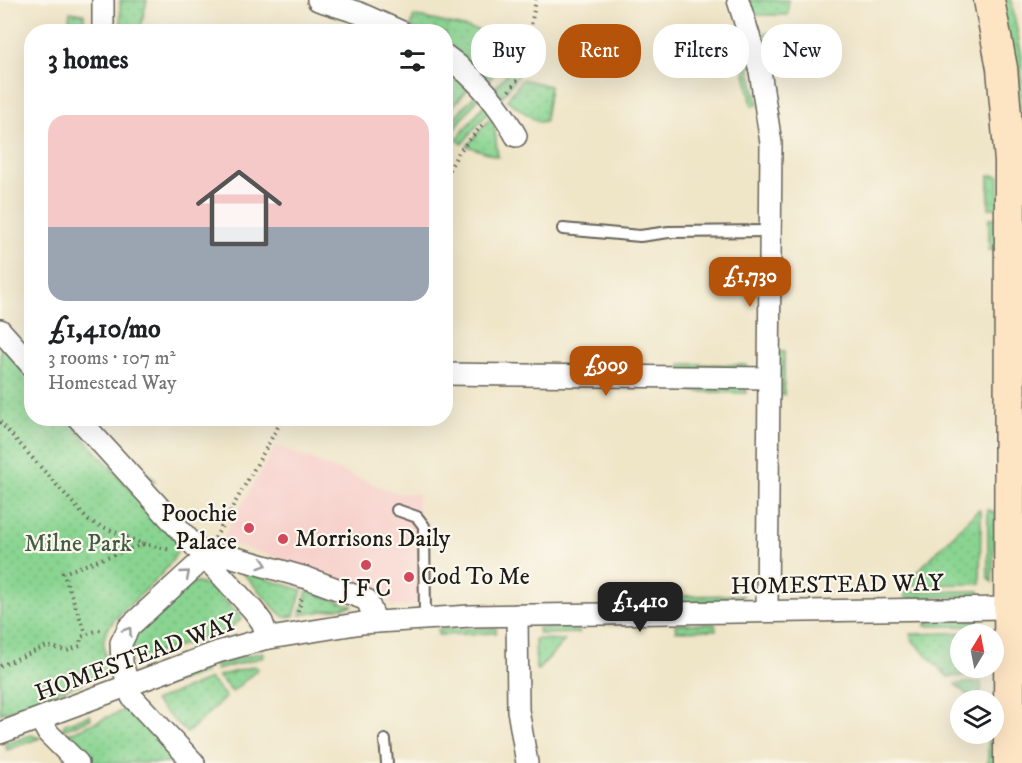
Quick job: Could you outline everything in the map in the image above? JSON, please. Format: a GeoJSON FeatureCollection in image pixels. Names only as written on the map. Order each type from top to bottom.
{"type":"FeatureCollection","features":[{"type":"Feature","properties":{"kind":"street"},"geometry":{"type":"LineString","coordinates":[[102,0],[103,24]]}},
{"type":"Feature","properties":{"kind":"street"},"geometry":{"type":"LineString","coordinates":[[318,0],[359,13],[384,24]]}},
{"type":"Feature","properties":{"kind":"street"},"geometry":{"type":"LineString","coordinates":[[738,0],[755,51],[768,110],[771,148],[767,611]]}},
{"type":"Feature","properties":{"kind":"street"},"geometry":{"type":"LineString","coordinates":[[989,0],[1016,162],[1016,531],[1009,608],[1016,685],[1009,763]]}},
{"type":"Feature","properties":{"kind":"street"},"geometry":{"type":"LineString","coordinates":[[453,62],[498,106],[516,136]]}},
{"type":"Feature","properties":{"kind":"street"},"geometry":{"type":"LineString","coordinates":[[0,330],[24,357]]}},
{"type":"Feature","properties":{"kind":"street"},"geometry":{"type":"LineString","coordinates":[[453,374],[768,378]]}},
{"type":"Feature","properties":{"kind":"street"},"geometry":{"type":"LineString","coordinates":[[85,426],[259,618],[268,638]]}},
{"type":"Feature","properties":{"kind":"street"},"geometry":{"type":"LineString","coordinates":[[194,763],[139,707],[127,684],[120,655],[123,637],[129,627],[166,591],[206,559],[222,555],[238,557],[367,600],[376,621]]}},
{"type":"Feature","properties":{"kind":"street","name":"HOMESTEAD WAY"},"geometry":{"type":"LineString","coordinates":[[0,733],[211,654],[268,638],[376,621],[425,617],[517,615],[1009,608]]}},
{"type":"Feature","properties":{"kind":"street"},"geometry":{"type":"LineString","coordinates":[[517,615],[518,710],[527,763]]}},
{"type":"Feature","properties":{"kind":"street"},"geometry":{"type":"LineString","coordinates":[[40,719],[48,733],[78,763]]}},
{"type":"Feature","properties":{"kind":"lane"},"geometry":{"type":"LineString","coordinates":[[563,229],[640,236],[669,232],[770,231]]}},
{"type":"Feature","properties":{"kind":"lane"},"geometry":{"type":"LineString","coordinates":[[397,510],[417,517],[424,526],[425,617]]}},
{"type":"Feature","properties":{"kind":"lane"},"geometry":{"type":"LineString","coordinates":[[384,740],[387,763]]}},
{"type":"Feature","properties":{"kind":"path"},"geometry":{"type":"LineString","coordinates":[[0,422],[89,521],[143,544],[63,573],[86,634]]}},
{"type":"Feature","properties":{"kind":"path"},"geometry":{"type":"LineString","coordinates":[[206,559],[227,515],[278,426]]}},
{"type":"Feature","properties":{"kind":"path"},"geometry":{"type":"LineString","coordinates":[[294,634],[308,579]]}},
{"type":"Feature","properties":{"kind":"path"},"geometry":{"type":"LineString","coordinates":[[0,666],[47,646],[70,650],[80,646],[81,637],[101,630],[123,637]]}},
{"type":"Feature","properties":{"kind":"shaded area"},"geometry":{"type":"Polygon","coordinates":[[[276,446],[397,493],[418,494],[419,586],[416,605],[391,607],[387,597],[377,590],[230,543],[216,549],[276,446]]]}},
{"type":"Feature","properties":{"kind":"green space"},"geometry":{"type":"Polygon","coordinates":[[[120,0],[147,0],[142,24],[121,24],[120,0]]]}},
{"type":"Feature","properties":{"kind":"green space"},"geometry":{"type":"Polygon","coordinates":[[[748,0],[788,0],[788,15],[754,15],[748,0]]]}},
{"type":"Feature","properties":{"kind":"green space"},"geometry":{"type":"Polygon","coordinates":[[[1001,0],[1011,0],[1022,56],[1022,141],[1001,0]]]}},
{"type":"Feature","properties":{"kind":"green space"},"geometry":{"type":"Polygon","coordinates":[[[70,12],[84,14],[84,24],[68,24],[70,12]]]}},
{"type":"Feature","properties":{"kind":"green space"},"geometry":{"type":"Polygon","coordinates":[[[414,16],[450,24],[412,24],[414,16]]]}},
{"type":"Feature","properties":{"kind":"green space"},"geometry":{"type":"Polygon","coordinates":[[[453,25],[471,29],[471,68],[453,52],[453,25]]]}},
{"type":"Feature","properties":{"kind":"green space"},"geometry":{"type":"Polygon","coordinates":[[[749,66],[758,105],[752,106],[746,78],[749,78],[749,66]]]}},
{"type":"Feature","properties":{"kind":"green space"},"geometry":{"type":"Polygon","coordinates":[[[453,72],[470,87],[453,106],[453,72]]]}},
{"type":"Feature","properties":{"kind":"green space"},"geometry":{"type":"Polygon","coordinates":[[[503,78],[516,78],[502,97],[494,89],[503,78]]]}},
{"type":"Feature","properties":{"kind":"green space"},"geometry":{"type":"Polygon","coordinates":[[[522,79],[550,86],[545,121],[538,122],[507,100],[522,79]]]}},
{"type":"Feature","properties":{"kind":"green space"},"geometry":{"type":"Polygon","coordinates":[[[476,94],[479,97],[453,131],[453,119],[476,94]]]}},
{"type":"Feature","properties":{"kind":"green space"},"geometry":{"type":"Polygon","coordinates":[[[486,102],[491,109],[462,144],[457,139],[486,102]]]}},
{"type":"Feature","properties":{"kind":"green space"},"geometry":{"type":"Polygon","coordinates":[[[493,115],[498,157],[467,146],[493,115]]]}},
{"type":"Feature","properties":{"kind":"green space"},"geometry":{"type":"Polygon","coordinates":[[[989,175],[999,176],[999,208],[989,208],[989,175]]]}},
{"type":"Feature","properties":{"kind":"green space"},"geometry":{"type":"Polygon","coordinates":[[[989,218],[998,218],[998,250],[989,250],[989,218]]]}},
{"type":"Feature","properties":{"kind":"green space","name":"Milne Park"},"geometry":{"type":"Polygon","coordinates":[[[0,343],[24,371],[24,426],[73,426],[179,543],[177,553],[161,574],[106,631],[104,645],[106,674],[0,714],[0,343]]]}},
{"type":"Feature","properties":{"kind":"green space"},"geometry":{"type":"Polygon","coordinates":[[[778,352],[784,352],[784,395],[778,395],[778,352]]]}},
{"type":"Feature","properties":{"kind":"green space"},"geometry":{"type":"Polygon","coordinates":[[[681,364],[747,365],[747,370],[681,370],[681,364]]]}},
{"type":"Feature","properties":{"kind":"green space"},"geometry":{"type":"Polygon","coordinates":[[[680,386],[746,387],[746,393],[680,391],[680,386]]]}},
{"type":"Feature","properties":{"kind":"green space"},"geometry":{"type":"Polygon","coordinates":[[[129,454],[155,481],[151,485],[125,458],[129,454]]]}},
{"type":"Feature","properties":{"kind":"green space"},"geometry":{"type":"Polygon","coordinates":[[[978,510],[981,511],[980,584],[907,585],[908,581],[978,510]]]}},
{"type":"Feature","properties":{"kind":"green space"},"geometry":{"type":"Polygon","coordinates":[[[988,510],[996,512],[992,582],[988,578],[988,510]]]}},
{"type":"Feature","properties":{"kind":"green space"},"geometry":{"type":"Polygon","coordinates":[[[241,571],[302,590],[294,616],[284,617],[278,612],[241,571]]]}},
{"type":"Feature","properties":{"kind":"green space"},"geometry":{"type":"Polygon","coordinates":[[[194,582],[212,587],[242,619],[226,631],[137,659],[131,650],[134,636],[194,582]]]}},
{"type":"Feature","properties":{"kind":"green space"},"geometry":{"type":"Polygon","coordinates":[[[307,591],[353,606],[300,615],[307,591]]]}},
{"type":"Feature","properties":{"kind":"green space"},"geometry":{"type":"Polygon","coordinates":[[[979,591],[979,596],[905,598],[905,592],[979,591]]]}},
{"type":"Feature","properties":{"kind":"green space"},"geometry":{"type":"Polygon","coordinates":[[[744,595],[741,601],[675,602],[674,596],[744,595]]]}},
{"type":"Feature","properties":{"kind":"green space"},"geometry":{"type":"Polygon","coordinates":[[[929,620],[977,620],[977,624],[925,626],[929,620]]]}},
{"type":"Feature","properties":{"kind":"green space"},"geometry":{"type":"Polygon","coordinates":[[[675,624],[715,624],[716,630],[676,631],[675,624]]]}},
{"type":"Feature","properties":{"kind":"green space"},"geometry":{"type":"Polygon","coordinates":[[[578,627],[579,633],[539,634],[538,628],[578,627]]]}},
{"type":"Feature","properties":{"kind":"green space"},"geometry":{"type":"Polygon","coordinates":[[[496,628],[496,633],[438,635],[438,629],[496,628]]]}},
{"type":"Feature","properties":{"kind":"green space"},"geometry":{"type":"Polygon","coordinates":[[[950,633],[950,677],[911,639],[911,634],[950,633]]]}},
{"type":"Feature","properties":{"kind":"green space"},"geometry":{"type":"Polygon","coordinates":[[[535,639],[565,640],[538,670],[536,669],[535,639]]]}},
{"type":"Feature","properties":{"kind":"green space"},"geometry":{"type":"Polygon","coordinates":[[[263,652],[264,657],[216,670],[214,664],[263,652]]]}},
{"type":"Feature","properties":{"kind":"green space"},"geometry":{"type":"Polygon","coordinates":[[[255,666],[258,669],[232,692],[218,676],[255,666]]]}},
{"type":"Feature","properties":{"kind":"green space"},"geometry":{"type":"Polygon","coordinates":[[[201,668],[205,673],[150,692],[150,688],[201,668]]]}},
{"type":"Feature","properties":{"kind":"green space"},"geometry":{"type":"Polygon","coordinates":[[[210,679],[226,697],[187,733],[154,701],[210,679]]]}},
{"type":"Feature","properties":{"kind":"green space"},"geometry":{"type":"Polygon","coordinates":[[[981,682],[981,690],[962,690],[955,684],[981,682]]]}},
{"type":"Feature","properties":{"kind":"green space"},"geometry":{"type":"Polygon","coordinates":[[[129,708],[184,763],[89,763],[63,736],[129,708]]]}},
{"type":"Feature","properties":{"kind":"green space"},"geometry":{"type":"Polygon","coordinates":[[[90,715],[91,719],[61,731],[65,724],[90,715]]]}},
{"type":"Feature","properties":{"kind":"green space"},"geometry":{"type":"Polygon","coordinates":[[[31,735],[40,738],[7,750],[5,744],[31,735]]]}},
{"type":"Feature","properties":{"kind":"green space"},"geometry":{"type":"Polygon","coordinates":[[[988,744],[997,744],[996,763],[988,763],[988,744]]]}},
{"type":"Feature","properties":{"kind":"place","name":"Poochie Palace"},"geometry":{"type":"Point","coordinates":[249,528]}},
{"type":"Feature","properties":{"kind":"place","name":"Morrisons Daily"},"geometry":{"type":"Point","coordinates":[283,539]}},
{"type":"Feature","properties":{"kind":"place","name":"J F C"},"geometry":{"type":"Point","coordinates":[366,565]}},
{"type":"Feature","properties":{"kind":"place","name":"Cod To Me"},"geometry":{"type":"Point","coordinates":[409,577]}}]}
